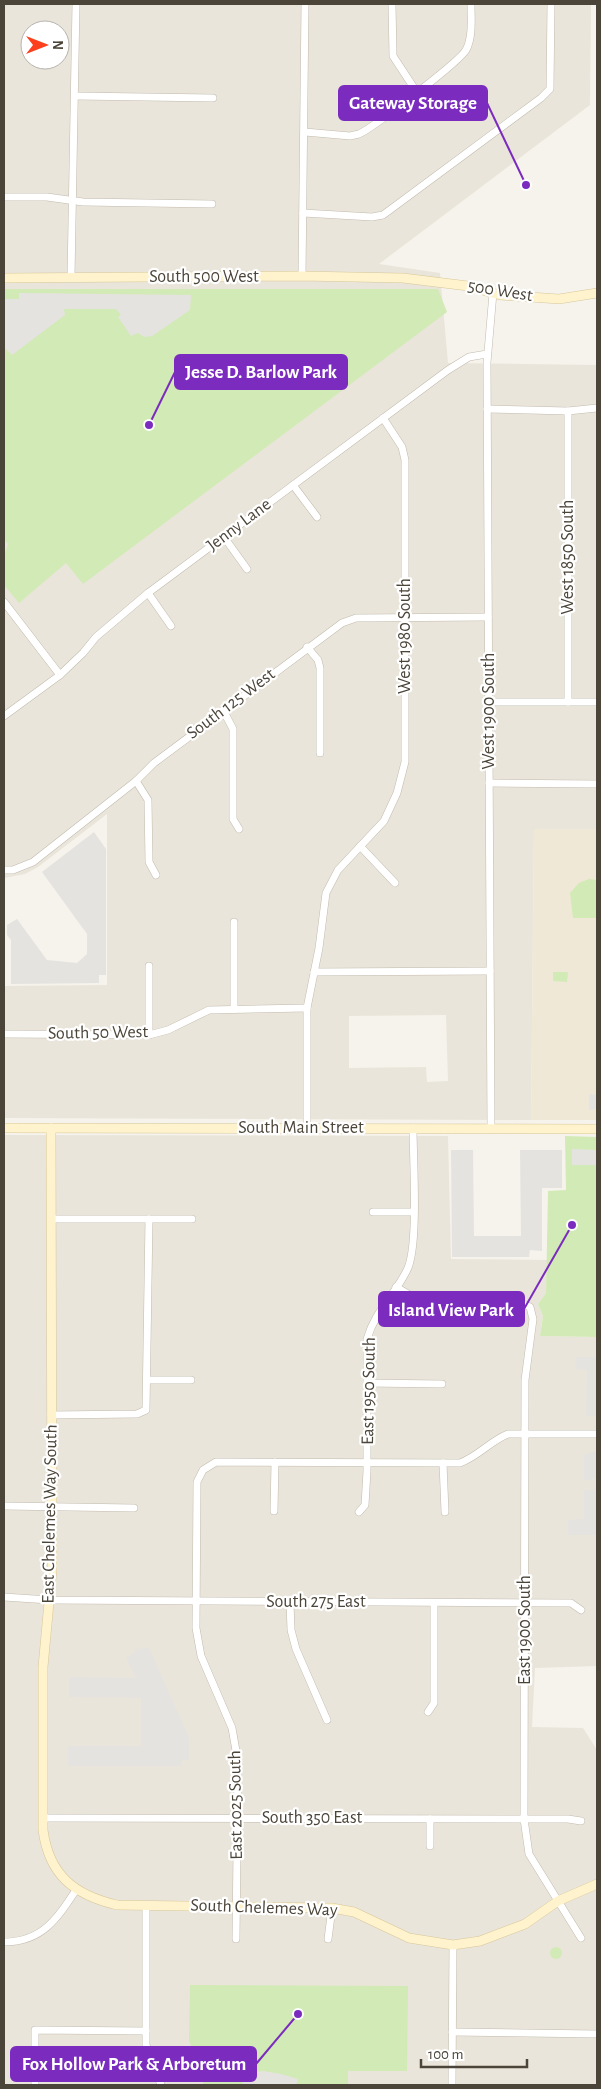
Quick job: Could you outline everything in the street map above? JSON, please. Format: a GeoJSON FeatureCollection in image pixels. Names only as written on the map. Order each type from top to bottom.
{"type":"FeatureCollection","features":[{"type":"Feature","properties":{"kind":"street"},"geometry":{"type":"LineString","coordinates":[[71,277],[76,96],[76,4]]}},
{"type":"Feature","properties":{"kind":"street"},"geometry":{"type":"LineString","coordinates":[[302,276],[305,4]]}},
{"type":"Feature","properties":{"kind":"street"},"geometry":{"type":"LineString","coordinates":[[392,4],[393,56],[416,91]]}},
{"type":"Feature","properties":{"kind":"street"},"geometry":{"type":"LineString","coordinates":[[305,132],[350,136],[359,134],[452,65],[466,49],[471,30],[471,4]]}},
{"type":"Feature","properties":{"kind":"street"},"geometry":{"type":"LineString","coordinates":[[303,213],[372,217],[393,210],[550,89],[551,4]]}},
{"type":"Feature","properties":{"kind":"street"},"geometry":{"type":"LineString","coordinates":[[76,96],[213,98]]}},
{"type":"Feature","properties":{"kind":"street"},"geometry":{"type":"LineString","coordinates":[[4,197],[47,197],[74,202],[212,204]]}},
{"type":"Feature","properties":{"kind":"street","name":"South 500 West"},"geometry":{"type":"LineString","coordinates":[[4,278],[302,276],[404,278]]}},
{"type":"Feature","properties":{"kind":"street","name":"500 West"},"geometry":{"type":"LineString","coordinates":[[404,278],[468,286],[493,293],[559,298],[597,293]]}},
{"type":"Feature","properties":{"kind":"street","name":"West 1900 South"},"geometry":{"type":"LineString","coordinates":[[491,1129],[487,354],[493,293]]}},
{"type":"Feature","properties":{"kind":"street","name":"Jenny Lane"},"geometry":{"type":"LineString","coordinates":[[4,716],[60,675],[83,653],[96,637],[148,593],[448,370],[469,357],[487,354]]}},
{"type":"Feature","properties":{"kind":"street"},"geometry":{"type":"LineString","coordinates":[[487,409],[568,411],[597,408]]}},
{"type":"Feature","properties":{"kind":"street","name":"West 1850 South"},"geometry":{"type":"LineString","coordinates":[[568,411],[568,702]]}},
{"type":"Feature","properties":{"kind":"street","name":"West 1980 South"},"geometry":{"type":"LineString","coordinates":[[308,1128],[307,1008],[326,893],[338,870],[384,820],[397,793],[405,762],[404,460],[402,447],[383,418]]}},
{"type":"Feature","properties":{"kind":"street"},"geometry":{"type":"LineString","coordinates":[[293,485],[317,517]]}},
{"type":"Feature","properties":{"kind":"street"},"geometry":{"type":"LineString","coordinates":[[224,537],[247,570]]}},
{"type":"Feature","properties":{"kind":"street"},"geometry":{"type":"LineString","coordinates":[[148,593],[172,626]]}},
{"type":"Feature","properties":{"kind":"street"},"geometry":{"type":"LineString","coordinates":[[4,602],[60,675]]}},
{"type":"Feature","properties":{"kind":"street","name":"South 125 West"},"geometry":{"type":"LineString","coordinates":[[4,870],[13,870],[33,862],[136,781],[154,763],[342,623],[356,618],[488,617]]}},
{"type":"Feature","properties":{"kind":"street"},"geometry":{"type":"LineString","coordinates":[[307,648],[318,660],[320,668],[320,753]]}},
{"type":"Feature","properties":{"kind":"street"},"geometry":{"type":"LineString","coordinates":[[489,702],[597,702]]}},
{"type":"Feature","properties":{"kind":"street"},"geometry":{"type":"LineString","coordinates":[[223,710],[233,729],[233,819],[239,829]]}},
{"type":"Feature","properties":{"kind":"street"},"geometry":{"type":"LineString","coordinates":[[136,781],[148,800],[149,862],[156,875]]}},
{"type":"Feature","properties":{"kind":"street"},"geometry":{"type":"LineString","coordinates":[[489,783],[597,784]]}},
{"type":"Feature","properties":{"kind":"street"},"geometry":{"type":"LineString","coordinates":[[360,846],[395,883]]}},
{"type":"Feature","properties":{"kind":"street"},"geometry":{"type":"LineString","coordinates":[[234,922],[234,1010]]}},
{"type":"Feature","properties":{"kind":"street"},"geometry":{"type":"LineString","coordinates":[[149,966],[149,1035]]}},
{"type":"Feature","properties":{"kind":"street"},"geometry":{"type":"LineString","coordinates":[[314,972],[490,971]]}},
{"type":"Feature","properties":{"kind":"street","name":"South 50 West"},"geometry":{"type":"LineString","coordinates":[[4,1034],[149,1035],[168,1030],[209,1010],[307,1008]]}},
{"type":"Feature","properties":{"kind":"street","name":"South Main Street"},"geometry":{"type":"LineString","coordinates":[[4,1128],[597,1129]]}},
{"type":"Feature","properties":{"kind":"street","name":"East Chelemes Way South"},"geometry":{"type":"LineString","coordinates":[[50,1128],[52,1570],[42,1688],[43,1818],[44,1838],[48,1856],[56,1870],[76,1890]]}},
{"type":"Feature","properties":{"kind":"street","name":"East 1950 South"},"geometry":{"type":"LineString","coordinates":[[359,1512],[365,1506],[367,1339],[372,1322],[408,1270],[413,1249],[413,1128]]}},
{"type":"Feature","properties":{"kind":"street"},"geometry":{"type":"LineString","coordinates":[[373,1212],[413,1212]]}},
{"type":"Feature","properties":{"kind":"street"},"geometry":{"type":"LineString","coordinates":[[51,1219],[192,1219]]}},
{"type":"Feature","properties":{"kind":"street"},"geometry":{"type":"LineString","coordinates":[[51,1414],[137,1414],[146,1410],[148,1380],[149,1219]]}},
{"type":"Feature","properties":{"kind":"street","name":"East 1900 South"},"geometry":{"type":"LineString","coordinates":[[396,1287],[420,1301],[516,1301],[530,1308],[534,1319],[526,1380],[524,1819],[529,1854],[580,1938]]}},
{"type":"Feature","properties":{"kind":"street"},"geometry":{"type":"LineString","coordinates":[[148,1380],[191,1380]]}},
{"type":"Feature","properties":{"kind":"street"},"geometry":{"type":"LineString","coordinates":[[367,1383],[442,1384]]}},
{"type":"Feature","properties":{"kind":"street"},"geometry":{"type":"LineString","coordinates":[[274,1511],[275,1462],[460,1463],[474,1458],[496,1438],[508,1434],[597,1434]]}},
{"type":"Feature","properties":{"kind":"street","name":"East 2025 South"},"geometry":{"type":"LineString","coordinates":[[236,1939],[238,1818],[236,1745],[232,1728],[201,1656],[196,1628],[197,1482],[202,1470],[216,1462],[275,1462]]}},
{"type":"Feature","properties":{"kind":"street"},"geometry":{"type":"LineString","coordinates":[[443,1463],[445,1512]]}},
{"type":"Feature","properties":{"kind":"street"},"geometry":{"type":"LineString","coordinates":[[4,1506],[134,1508]]}},
{"type":"Feature","properties":{"kind":"street","name":"South 275 East"},"geometry":{"type":"LineString","coordinates":[[4,1597],[49,1600],[196,1602],[571,1604],[581,1610]]}},
{"type":"Feature","properties":{"kind":"street"},"geometry":{"type":"LineString","coordinates":[[290,1602],[291,1630],[296,1650],[327,1720]]}},
{"type":"Feature","properties":{"kind":"street"},"geometry":{"type":"LineString","coordinates":[[428,1712],[434,1703],[434,1603]]}},
{"type":"Feature","properties":{"kind":"street","name":"South 350 East"},"geometry":{"type":"LineString","coordinates":[[43,1818],[568,1819],[581,1822]]}},
{"type":"Feature","properties":{"kind":"street"},"geometry":{"type":"LineString","coordinates":[[430,1819],[430,1846]]}},
{"type":"Feature","properties":{"kind":"street","name":"South Chelemes Way"},"geometry":{"type":"LineString","coordinates":[[76,1890],[96,1900],[117,1905],[332,1908],[354,1912],[409,1938],[453,1945],[480,1941],[525,1924],[558,1901],[597,1884]]}},
{"type":"Feature","properties":{"kind":"street"},"geometry":{"type":"LineString","coordinates":[[4,1942],[15,1942],[37,1936],[57,1918],[76,1890]]}},
{"type":"Feature","properties":{"kind":"street"},"geometry":{"type":"LineString","coordinates":[[146,1906],[146,2031],[149,2058],[158,2073],[161,2085]]}},
{"type":"Feature","properties":{"kind":"street"},"geometry":{"type":"LineString","coordinates":[[328,1939],[332,1908]]}},
{"type":"Feature","properties":{"kind":"street"},"geometry":{"type":"LineString","coordinates":[[452,2085],[453,1945]]}},
{"type":"Feature","properties":{"kind":"street"},"geometry":{"type":"LineString","coordinates":[[35,2085],[35,2030],[146,2031]]}},
{"type":"Feature","properties":{"kind":"street"},"geometry":{"type":"LineString","coordinates":[[452,2032],[597,2034]]}},
{"type":"Feature","properties":{"kind":"shaded area"},"geometry":{"type":"Polygon","coordinates":[[[4,4],[591,4],[590,105],[379,264],[440,273],[448,363],[597,365],[597,829],[534,829],[531,1120],[4,1118],[4,986],[107,985],[107,814],[38,867],[25,874],[4,878],[4,4]],[[446,1015],[349,1016],[349,1068],[426,1067],[427,1082],[448,1081],[446,1015]]]}},
{"type":"Feature","properties":{"kind":"shaded area"},"geometry":{"type":"Polygon","coordinates":[[[19,293],[191,295],[190,310],[152,336],[144,337],[138,333],[131,336],[118,317],[121,315],[116,309],[64,309],[65,315],[12,355],[4,347],[4,299],[19,299],[19,293]]]}},
{"type":"Feature","properties":{"kind":"shaded area"},"geometry":{"type":"Polygon","coordinates":[[[534,829],[597,829],[597,1120],[531,1120],[534,829]]]}},
{"type":"Feature","properties":{"kind":"shaded area"},"geometry":{"type":"Polygon","coordinates":[[[94,832],[106,849],[106,975],[99,975],[99,983],[11,984],[11,940],[7,935],[7,925],[17,919],[47,960],[77,963],[87,954],[87,934],[42,872],[94,832]]]}},
{"type":"Feature","properties":{"kind":"shaded area"},"geometry":{"type":"Polygon","coordinates":[[[589,1094],[597,1095],[597,1109],[589,1110],[589,1094]]]}},
{"type":"Feature","properties":{"kind":"shaded area"},"geometry":{"type":"Polygon","coordinates":[[[4,1135],[448,1136],[451,1259],[547,1260],[546,1293],[538,1304],[543,1316],[540,1336],[597,1337],[597,1666],[535,1668],[532,1727],[583,1728],[597,1750],[597,2085],[4,2085],[4,1135]]]}},
{"type":"Feature","properties":{"kind":"shaded area"},"geometry":{"type":"Polygon","coordinates":[[[572,1149],[597,1150],[597,1165],[572,1165],[572,1149]]]}},
{"type":"Feature","properties":{"kind":"shaded area"},"geometry":{"type":"Polygon","coordinates":[[[451,1150],[473,1150],[474,1236],[521,1236],[520,1150],[562,1150],[562,1188],[542,1188],[542,1251],[530,1250],[529,1257],[452,1257],[451,1150]]]}},
{"type":"Feature","properties":{"kind":"shaded area"},"geometry":{"type":"Polygon","coordinates":[[[575,1357],[597,1357],[597,1416],[586,1416],[587,1370],[576,1369],[575,1357]]]}},
{"type":"Feature","properties":{"kind":"shaded area"},"geometry":{"type":"Polygon","coordinates":[[[597,1451],[597,1479],[584,1480],[584,1455],[597,1451]]]}},
{"type":"Feature","properties":{"kind":"shaded area"},"geometry":{"type":"Polygon","coordinates":[[[584,1490],[597,1490],[597,1535],[568,1535],[568,1520],[584,1519],[584,1490]]]}},
{"type":"Feature","properties":{"kind":"shaded area"},"geometry":{"type":"Polygon","coordinates":[[[149,1648],[189,1738],[189,1760],[182,1760],[182,1766],[68,1766],[68,1746],[141,1746],[141,1698],[69,1697],[69,1677],[136,1678],[126,1658],[135,1652],[134,1649],[149,1648]]]}},
{"type":"Feature","properties":{"kind":"shaded area"},"geometry":{"type":"Polygon","coordinates":[[[263,2071],[298,2079],[296,2085],[243,2085],[242,2074],[263,2071]]]}},
{"type":"Feature","properties":{"kind":"green space"},"geometry":{"type":"Polygon","coordinates":[[[4,289],[438,289],[447,312],[83,584],[66,563],[19,603],[4,585],[4,556],[8,544],[4,539],[4,289]]]}},
{"type":"Feature","properties":{"kind":"green space"},"geometry":{"type":"Polygon","coordinates":[[[589,879],[597,880],[597,918],[573,918],[570,893],[579,883],[589,879]]]}},
{"type":"Feature","properties":{"kind":"green space"},"geometry":{"type":"Polygon","coordinates":[[[553,972],[568,972],[567,982],[553,981],[553,972]]]}},
{"type":"Feature","properties":{"kind":"green space"},"geometry":{"type":"Polygon","coordinates":[[[565,1136],[597,1137],[597,1337],[540,1336],[543,1316],[538,1304],[546,1293],[548,1191],[566,1190],[565,1136]]]}},
{"type":"Feature","properties":{"kind":"green space"},"geometry":{"type":"Polygon","coordinates":[[[556,1947],[562,1953],[556,1959],[550,1953],[556,1947]]]}},
{"type":"Feature","properties":{"kind":"green space"},"geometry":{"type":"Polygon","coordinates":[[[190,1985],[408,1986],[407,2071],[348,2071],[348,2085],[203,2085],[203,2073],[189,2041],[190,1985]]]}},
{"type":"Feature","properties":{"kind":"place","name":"Gateway Storage"},"geometry":{"type":"Point","coordinates":[526,185]}},
{"type":"Feature","properties":{"kind":"place","name":"Jesse D. Barlow Park"},"geometry":{"type":"Point","coordinates":[149,425]}},
{"type":"Feature","properties":{"kind":"place","name":"Island View Park"},"geometry":{"type":"Point","coordinates":[572,1225]}},
{"type":"Feature","properties":{"kind":"place","name":"Fox Hollow Park & Arboretum"},"geometry":{"type":"Point","coordinates":[298,2014]}}]}
